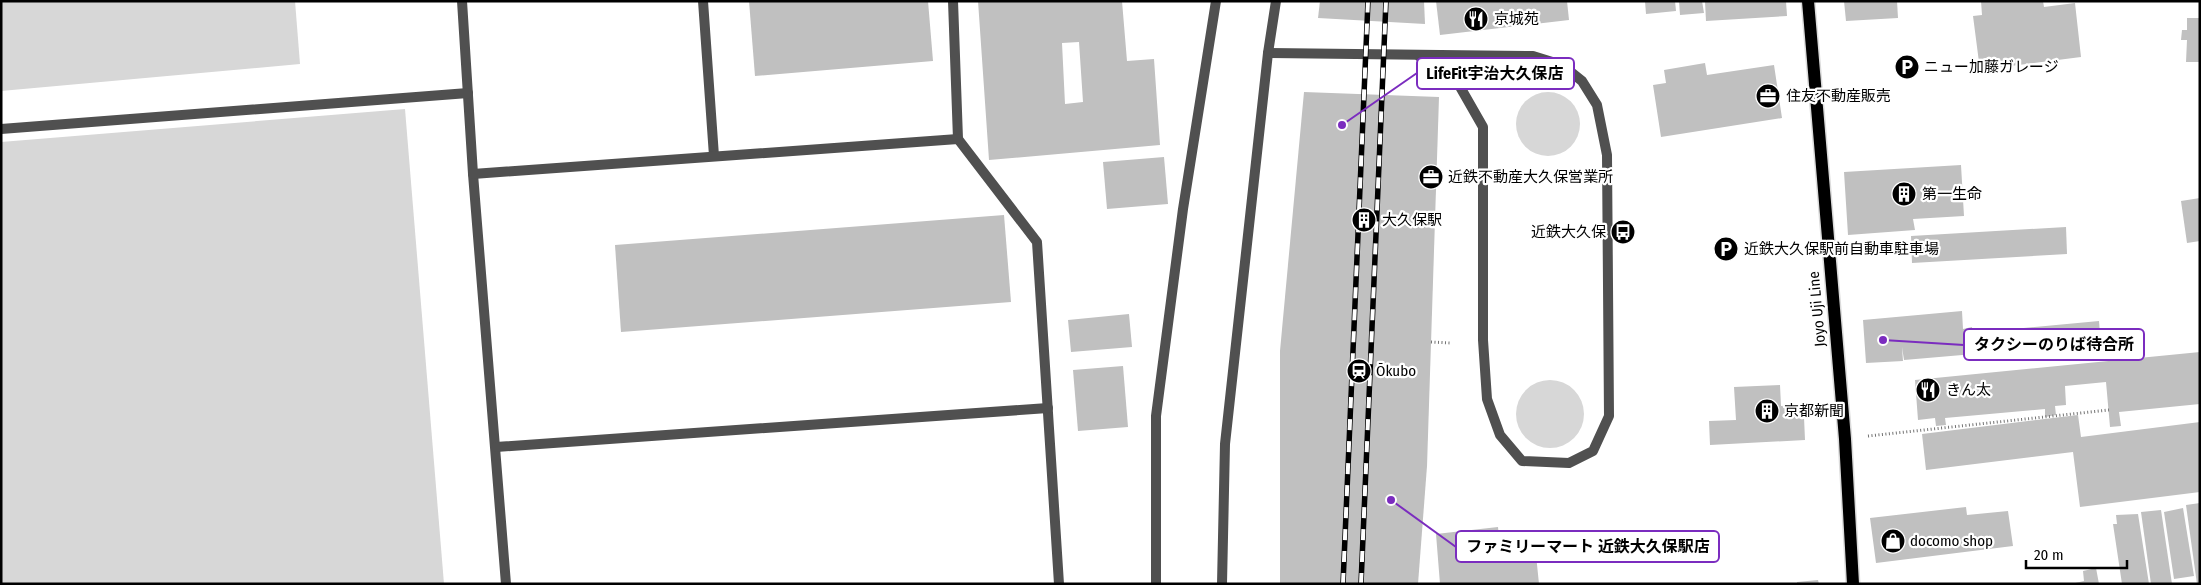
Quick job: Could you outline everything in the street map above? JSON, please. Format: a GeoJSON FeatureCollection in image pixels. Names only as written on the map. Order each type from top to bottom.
{"type":"FeatureCollection","features":[{"type":"Feature","properties":{"kind":"main road","name":"Joyo Uji Line"},"geometry":{"type":"LineString","coordinates":[[1808,1],[1845,439],[1853,584]]}},
{"type":"Feature","properties":{"kind":"street"},"geometry":{"type":"LineString","coordinates":[[462,1],[506,584]]}},
{"type":"Feature","properties":{"kind":"street"},"geometry":{"type":"LineString","coordinates":[[703,1],[714,156]]}},
{"type":"Feature","properties":{"kind":"street"},"geometry":{"type":"LineString","coordinates":[[953,1],[958,139],[1037,242],[1059,584]]}},
{"type":"Feature","properties":{"kind":"street"},"geometry":{"type":"LineString","coordinates":[[1156,584],[1156,416],[1182,209],[1216,1]]}},
{"type":"Feature","properties":{"kind":"street"},"geometry":{"type":"LineString","coordinates":[[1222,584],[1225,444],[1268,53],[1276,1]]}},
{"type":"Feature","properties":{"kind":"street"},"geometry":{"type":"LineString","coordinates":[[1268,53],[1533,56],[1562,65],[1582,81],[1597,105],[1607,154],[1609,416],[1593,451],[1569,463],[1522,461],[1500,434],[1487,399],[1484,340],[1483,127],[1455,78],[1417,55]]}},
{"type":"Feature","properties":{"kind":"street"},"geometry":{"type":"LineString","coordinates":[[1,129],[468,93]]}},
{"type":"Feature","properties":{"kind":"street"},"geometry":{"type":"LineString","coordinates":[[474,174],[958,139]]}},
{"type":"Feature","properties":{"kind":"street"},"geometry":{"type":"LineString","coordinates":[[496,447],[1048,408]]}},
{"type":"Feature","properties":{"kind":"path"},"geometry":{"type":"LineString","coordinates":[[1431,342],[1451,343]]}},
{"type":"Feature","properties":{"kind":"path"},"geometry":{"type":"LineString","coordinates":[[1845,439],[2109,410]]}},
{"type":"Feature","properties":{"kind":"shaded area"},"geometry":{"type":"Polygon","coordinates":[[[1,1],[295,1],[300,64],[1,91],[1,1]]]}},
{"type":"Feature","properties":{"kind":"shaded area"},"geometry":{"type":"Polygon","coordinates":[[[1542,92],[1554,92],[1571,101],[1578,112],[1580,124],[1578,136],[1571,147],[1554,156],[1542,156],[1530,151],[1521,142],[1516,130],[1516,118],[1521,106],[1530,97],[1542,92]]]}},
{"type":"Feature","properties":{"kind":"shaded area"},"geometry":{"type":"Polygon","coordinates":[[[405,109],[444,584],[1,584],[1,142],[405,109]]]}},
{"type":"Feature","properties":{"kind":"shaded area"},"geometry":{"type":"Polygon","coordinates":[[[1550,380],[1563,382],[1574,390],[1582,401],[1584,414],[1582,427],[1574,438],[1563,446],[1550,448],[1537,446],[1526,438],[1518,427],[1516,414],[1518,401],[1526,390],[1537,382],[1550,380]]]}},
{"type":"Feature","properties":{"kind":"building"},"geometry":{"type":"Polygon","coordinates":[[[749,1],[928,1],[933,61],[755,76],[749,1]]]}},
{"type":"Feature","properties":{"kind":"building"},"geometry":{"type":"Polygon","coordinates":[[[978,1],[1122,1],[1127,61],[1154,59],[1160,145],[989,160],[978,1]],[[1079,42],[1062,43],[1065,104],[1083,102],[1079,42]]]}},
{"type":"Feature","properties":{"kind":"building"},"geometry":{"type":"Polygon","coordinates":[[[1320,1],[1424,1],[1425,24],[1318,18],[1320,1]]]}},
{"type":"Feature","properties":{"kind":"building"},"geometry":{"type":"Polygon","coordinates":[[[1436,1],[1567,1],[1569,20],[1440,35],[1436,1]]]}},
{"type":"Feature","properties":{"kind":"building"},"geometry":{"type":"Polygon","coordinates":[[[1645,1],[1675,1],[1676,11],[1646,14],[1645,1]]]}},
{"type":"Feature","properties":{"kind":"building"},"geometry":{"type":"Polygon","coordinates":[[[1679,1],[1702,1],[1704,13],[1680,15],[1679,1]]]}},
{"type":"Feature","properties":{"kind":"building"},"geometry":{"type":"Polygon","coordinates":[[[1705,1],[1786,1],[1787,16],[1706,21],[1705,1]]]}},
{"type":"Feature","properties":{"kind":"building"},"geometry":{"type":"Polygon","coordinates":[[[1844,1],[1897,1],[1898,18],[1846,21],[1844,1]]]}},
{"type":"Feature","properties":{"kind":"building"},"geometry":{"type":"Polygon","coordinates":[[[1981,1],[2043,1],[2044,7],[2075,3],[2081,57],[1980,70],[1973,16],[1982,15],[1981,1]]]}},
{"type":"Feature","properties":{"kind":"building"},"geometry":{"type":"Polygon","coordinates":[[[2187,18],[2200,18],[2200,62],[2186,62],[2187,40],[2181,40],[2182,30],[2187,30],[2187,18]]]}},
{"type":"Feature","properties":{"kind":"building"},"geometry":{"type":"Polygon","coordinates":[[[1705,63],[1707,75],[1774,65],[1782,118],[1661,137],[1653,85],[1666,83],[1664,70],[1705,63]]]}},
{"type":"Feature","properties":{"kind":"building","name":"大久保駅"},"geometry":{"type":"Polygon","coordinates":[[[1304,92],[1439,97],[1427,466],[1418,584],[1280,584],[1280,351],[1304,92]]]}},
{"type":"Feature","properties":{"kind":"building"},"geometry":{"type":"Polygon","coordinates":[[[1164,157],[1168,204],[1107,209],[1103,162],[1164,157]]]}},
{"type":"Feature","properties":{"kind":"building","name":"第一生命"},"geometry":{"type":"Polygon","coordinates":[[[1961,165],[1964,216],[1913,219],[1915,230],[1848,235],[1844,172],[1961,165]]]}},
{"type":"Feature","properties":{"kind":"building"},"geometry":{"type":"Polygon","coordinates":[[[2200,198],[2200,241],[2187,243],[2181,201],[2200,198]]]}},
{"type":"Feature","properties":{"kind":"building"},"geometry":{"type":"Polygon","coordinates":[[[1004,215],[1011,302],[621,332],[615,245],[1004,215]]]}},
{"type":"Feature","properties":{"kind":"building"},"geometry":{"type":"Polygon","coordinates":[[[2066,227],[2067,254],[1912,263],[1911,236],[2066,227]]]}},
{"type":"Feature","properties":{"kind":"building"},"geometry":{"type":"Polygon","coordinates":[[[1962,311],[1963,329],[1972,327],[1974,354],[1904,360],[1902,347],[1903,361],[1866,363],[1863,320],[1962,311]]]}},
{"type":"Feature","properties":{"kind":"building"},"geometry":{"type":"Polygon","coordinates":[[[1129,314],[1132,347],[1071,352],[1068,320],[1129,314]]]}},
{"type":"Feature","properties":{"kind":"building"},"geometry":{"type":"Polygon","coordinates":[[[2099,321],[2101,347],[1984,358],[1982,332],[2099,321]]]}},
{"type":"Feature","properties":{"kind":"building"},"geometry":{"type":"Polygon","coordinates":[[[2200,352],[2200,404],[2119,412],[2121,426],[2110,427],[2106,382],[2065,386],[2066,405],[2055,406],[2056,415],[2045,417],[2045,409],[1945,418],[1946,425],[1936,426],[1935,418],[1918,420],[1915,380],[2200,352]]]}},
{"type":"Feature","properties":{"kind":"building"},"geometry":{"type":"Polygon","coordinates":[[[1123,366],[1128,427],[1078,431],[1073,370],[1123,366]]]}},
{"type":"Feature","properties":{"kind":"building","name":"京都新聞"},"geometry":{"type":"Polygon","coordinates":[[[1780,385],[1781,406],[1798,405],[1799,417],[1804,417],[1805,440],[1710,445],[1709,421],[1736,420],[1734,387],[1780,385]]]}},
{"type":"Feature","properties":{"kind":"building"},"geometry":{"type":"Polygon","coordinates":[[[2078,415],[2081,437],[2200,422],[2200,492],[2080,507],[2073,452],[1926,470],[1922,434],[2078,415]]]}},
{"type":"Feature","properties":{"kind":"building"},"geometry":{"type":"Polygon","coordinates":[[[2200,503],[2200,584],[2197,584],[2186,505],[2200,503]]]}},
{"type":"Feature","properties":{"kind":"building"},"geometry":{"type":"Polygon","coordinates":[[[1966,507],[1967,515],[2008,511],[2013,546],[1876,563],[1870,518],[1966,507]]]}},
{"type":"Feature","properties":{"kind":"building"},"geometry":{"type":"Polygon","coordinates":[[[2183,508],[2194,576],[2174,579],[2164,512],[2183,508]]]}},
{"type":"Feature","properties":{"kind":"building"},"geometry":{"type":"Polygon","coordinates":[[[2161,510],[2172,584],[2151,584],[2141,512],[2161,510]]]}},
{"type":"Feature","properties":{"kind":"building"},"geometry":{"type":"Polygon","coordinates":[[[2138,514],[2149,584],[2122,584],[2113,524],[2117,524],[2116,515],[2138,514]]]}},
{"type":"Feature","properties":{"kind":"building"},"geometry":{"type":"Polygon","coordinates":[[[1498,527],[1500,548],[1535,545],[1539,584],[1440,584],[1436,534],[1498,527]]]}},
{"type":"Feature","properties":{"kind":"building"},"geometry":{"type":"Polygon","coordinates":[[[2096,568],[2099,584],[2071,584],[2084,581],[2083,571],[2096,568]]]}},
{"type":"Feature","properties":{"kind":"building"},"geometry":{"type":"Polygon","coordinates":[[[1818,580],[1819,584],[1797,584],[1797,582],[1818,580]]]}},
{"type":"Feature","properties":{"kind":"railway"},"geometry":{"type":"LineString","coordinates":[[1343,584],[1368,1]]}},
{"type":"Feature","properties":{"kind":"railway"},"geometry":{"type":"LineString","coordinates":[[1361,584],[1386,1]]}},
{"type":"Feature","properties":{"kind":"place","name":"京城苑"},"geometry":{"type":"Point","coordinates":[1476,19]}},
{"type":"Feature","properties":{"kind":"place","name":"ニュー加藤ガレージ"},"geometry":{"type":"Point","coordinates":[1907,67]}},
{"type":"Feature","properties":{"kind":"place","name":"住友不動産販売"},"geometry":{"type":"Point","coordinates":[1768,96]}},
{"type":"Feature","properties":{"kind":"place","name":"LifeFit宇治大久保店"},"geometry":{"type":"Point","coordinates":[1342,125]}},
{"type":"Feature","properties":{"kind":"place","name":"近鉄不動産大久保営業所"},"geometry":{"type":"Point","coordinates":[1431,177]}},
{"type":"Feature","properties":{"kind":"place","name":"第一生命"},"geometry":{"type":"Point","coordinates":[1904,194]}},
{"type":"Feature","properties":{"kind":"place","name":"大久保駅"},"geometry":{"type":"Point","coordinates":[1364,220]}},
{"type":"Feature","properties":{"kind":"place","name":"近鉄大久保"},"geometry":{"type":"Point","coordinates":[1623,232]}},
{"type":"Feature","properties":{"kind":"place","name":"近鉄大久保駅前自動車駐車場"},"geometry":{"type":"Point","coordinates":[1726,249]}},
{"type":"Feature","properties":{"kind":"place","name":"タクシーのりば待合所"},"geometry":{"type":"Point","coordinates":[1883,340]}},
{"type":"Feature","properties":{"kind":"place","name":"Ōkubo"},"geometry":{"type":"Point","coordinates":[1359,371]}},
{"type":"Feature","properties":{"kind":"place","name":"きん太"},"geometry":{"type":"Point","coordinates":[1928,390]}},
{"type":"Feature","properties":{"kind":"place","name":"京都新聞"},"geometry":{"type":"Point","coordinates":[1767,411]}},
{"type":"Feature","properties":{"kind":"place","name":"ファミリーマート 近鉄大久保駅店"},"geometry":{"type":"Point","coordinates":[1391,500]}},
{"type":"Feature","properties":{"kind":"place","name":"docomo shop"},"geometry":{"type":"Point","coordinates":[1893,541]}}]}
